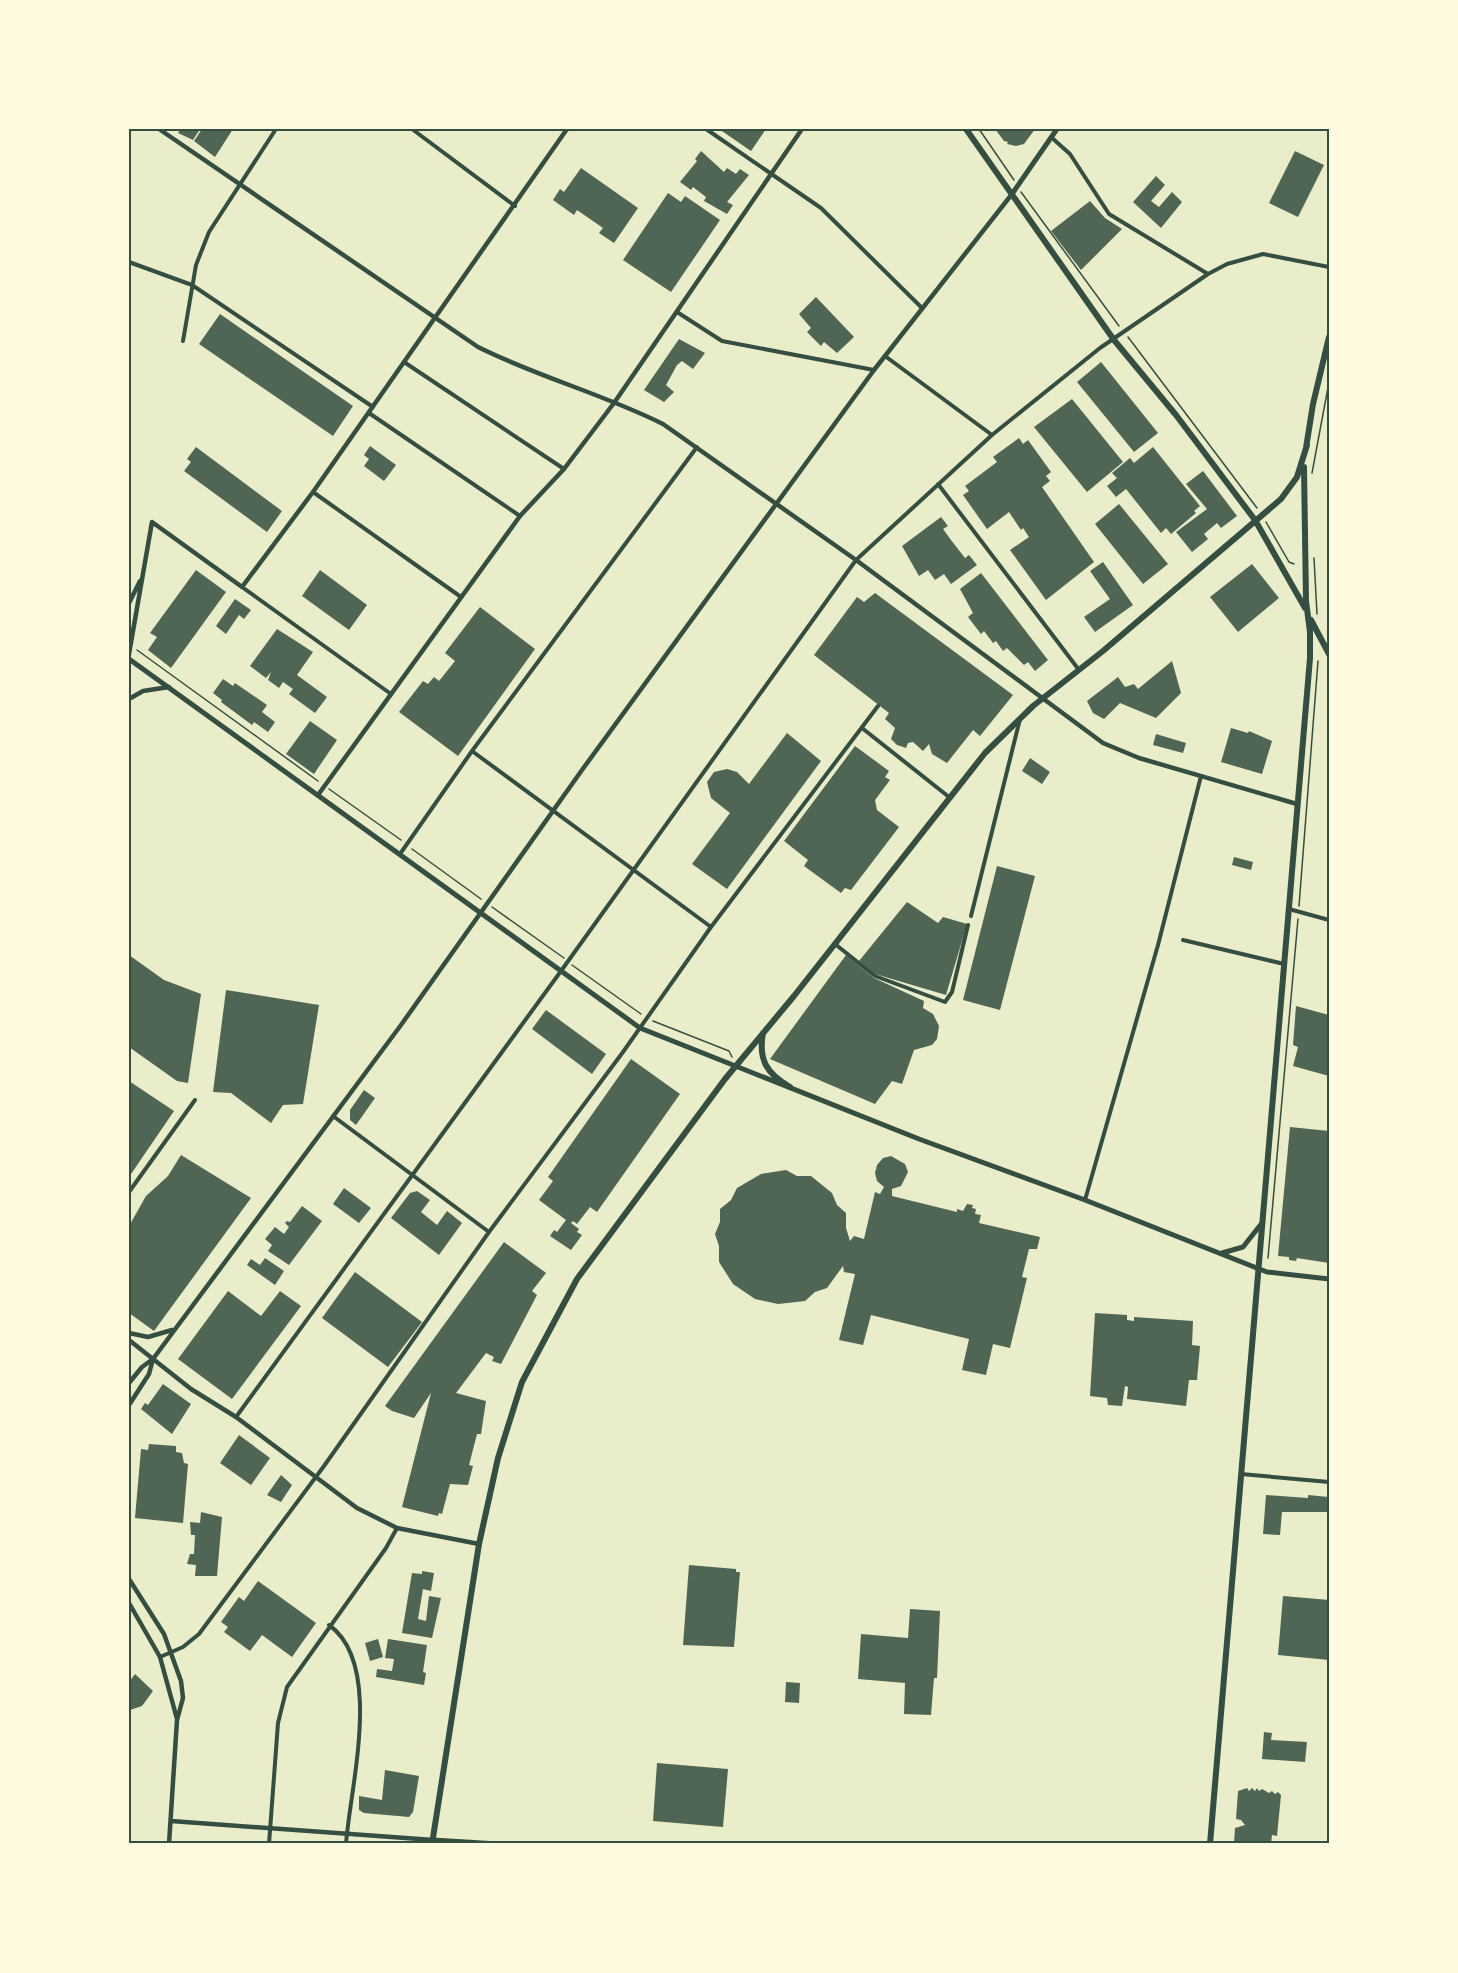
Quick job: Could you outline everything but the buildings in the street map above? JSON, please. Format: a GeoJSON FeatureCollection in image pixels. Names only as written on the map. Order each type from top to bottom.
{"type":"FeatureCollection","features":[{"type":"Feature","properties":{"kind":"main road"},"geometry":{"type":"LineString","coordinates":[[966,129],[1114,340],[1176,415],[1255,520],[1329,654]]}},
{"type":"Feature","properties":{"kind":"main road"},"geometry":{"type":"LineString","coordinates":[[1012,194],[1057,129]]}},
{"type":"Feature","properties":{"kind":"main road"},"geometry":{"type":"LineString","coordinates":[[498,1844],[432,1842],[479,1544],[490,1492],[511,1412],[522,1382],[546,1333],[577,1279],[608,1235],[735,1066],[985,753],[1044,698],[1281,499],[1301,469],[1329,337]]}},
{"type":"Feature","properties":{"kind":"main road"},"geometry":{"type":"LineString","coordinates":[[1210,1844],[1310,658],[1303,478],[1306,445]]}},
{"type":"Feature","properties":{"kind":"main road"},"geometry":{"type":"LineString","coordinates":[[129,657],[640,1028],[919,1139],[1274,1274],[1329,1279]]}},
{"type":"Feature","properties":{"kind":"main road"},"geometry":{"type":"LineString","coordinates":[[763,1033],[760,1052],[764,1064],[771,1074],[790,1087]]}},
{"type":"Feature","properties":{"kind":"main road"},"geometry":{"type":"LineString","coordinates":[[1222,1253],[1243,1247],[1262,1223]]}},
{"type":"Feature","properties":{"kind":"street"},"geometry":{"type":"LineString","coordinates":[[159,129],[478,347],[514,365],[663,424],[856,560],[1103,743],[1139,758],[1297,804]]}},
{"type":"Feature","properties":{"kind":"street"},"geometry":{"type":"LineString","coordinates":[[183,341],[196,265],[209,232],[276,129]]}},
{"type":"Feature","properties":{"kind":"street"},"geometry":{"type":"LineString","coordinates":[[412,129],[515,206]]}},
{"type":"Feature","properties":{"kind":"street"},"geometry":{"type":"LineString","coordinates":[[242,587],[313,492],[567,129]]}},
{"type":"Feature","properties":{"kind":"street"},"geometry":{"type":"LineString","coordinates":[[706,129],[821,208],[921,307]]}},
{"type":"Feature","properties":{"kind":"street"},"geometry":{"type":"LineString","coordinates":[[318,795],[520,516],[564,469],[614,403],[802,129]]}},
{"type":"Feature","properties":{"kind":"street"},"geometry":{"type":"LineString","coordinates":[[1051,137],[1070,154],[1109,214],[1208,274]]}},
{"type":"Feature","properties":{"kind":"street"},"geometry":{"type":"LineString","coordinates":[[129,1383],[142,1367],[153,1359],[333,1116],[874,370],[921,307],[1012,194]]}},
{"type":"Feature","properties":{"kind":"street"},"geometry":{"type":"LineString","coordinates":[[236,1417],[568,962],[856,560],[992,435],[1100,348],[1208,274],[1247,256],[1263,254],[1329,267]]}},
{"type":"Feature","properties":{"kind":"street"},"geometry":{"type":"LineString","coordinates":[[129,262],[192,285],[373,407]]}},
{"type":"Feature","properties":{"kind":"street"},"geometry":{"type":"LineString","coordinates":[[678,312],[722,341],[874,370]]}},
{"type":"Feature","properties":{"kind":"street"},"geometry":{"type":"LineString","coordinates":[[885,356],[992,435]]}},
{"type":"Feature","properties":{"kind":"street"},"geometry":{"type":"LineString","coordinates":[[404,362],[564,469]]}},
{"type":"Feature","properties":{"kind":"street"},"geometry":{"type":"LineString","coordinates":[[369,413],[520,516]]}},
{"type":"Feature","properties":{"kind":"street"},"geometry":{"type":"LineString","coordinates":[[400,854],[472,751],[697,447]]}},
{"type":"Feature","properties":{"kind":"street"},"geometry":{"type":"LineString","coordinates":[[938,484],[1079,670]]}},
{"type":"Feature","properties":{"kind":"street"},"geometry":{"type":"LineString","coordinates":[[313,492],[461,597]]}},
{"type":"Feature","properties":{"kind":"street"},"geometry":{"type":"LineString","coordinates":[[129,657],[152,522],[391,694]]}},
{"type":"Feature","properties":{"kind":"street"},"geometry":{"type":"LineString","coordinates":[[129,603],[143,576]]}},
{"type":"Feature","properties":{"kind":"street"},"geometry":{"type":"LineString","coordinates":[[129,699],[143,691],[169,687]]}},
{"type":"Feature","properties":{"kind":"street"},"geometry":{"type":"LineString","coordinates":[[160,1657],[173,1652],[199,1634],[315,1477],[489,1232],[640,1028],[711,927],[878,706]]}},
{"type":"Feature","properties":{"kind":"street"},"geometry":{"type":"LineString","coordinates":[[971,916],[1020,719]]}},
{"type":"Feature","properties":{"kind":"street"},"geometry":{"type":"LineString","coordinates":[[862,729],[950,797]]}},
{"type":"Feature","properties":{"kind":"street"},"geometry":{"type":"LineString","coordinates":[[472,751],[711,927]]}},
{"type":"Feature","properties":{"kind":"street"},"geometry":{"type":"LineString","coordinates":[[1084,1200],[1158,945],[1201,776]]}},
{"type":"Feature","properties":{"kind":"street"},"geometry":{"type":"LineString","coordinates":[[1288,909],[1329,920]]}},
{"type":"Feature","properties":{"kind":"street"},"geometry":{"type":"LineString","coordinates":[[835,943],[875,976],[945,1002],[952,992],[968,925]]}},
{"type":"Feature","properties":{"kind":"street"},"geometry":{"type":"LineString","coordinates":[[1183,940],[1284,964]]}},
{"type":"Feature","properties":{"kind":"street"},"geometry":{"type":"LineString","coordinates":[[129,1192],[195,1100]]}},
{"type":"Feature","properties":{"kind":"street"},"geometry":{"type":"LineString","coordinates":[[333,1116],[413,1173],[489,1232]]}},
{"type":"Feature","properties":{"kind":"street"},"geometry":{"type":"LineString","coordinates":[[129,1333],[148,1337],[174,1329]]}},
{"type":"Feature","properties":{"kind":"street"},"geometry":{"type":"LineString","coordinates":[[129,1340],[206,1400],[236,1417],[357,1508],[397,1528],[479,1544]]}},
{"type":"Feature","properties":{"kind":"street"},"geometry":{"type":"LineString","coordinates":[[129,1405],[149,1374],[153,1359]]}},
{"type":"Feature","properties":{"kind":"street"},"geometry":{"type":"LineString","coordinates":[[1241,1474],[1329,1482]]}},
{"type":"Feature","properties":{"kind":"street"},"geometry":{"type":"LineString","coordinates":[[269,1844],[281,1704],[287,1687],[386,1548],[397,1528]]}},
{"type":"Feature","properties":{"kind":"street"},"geometry":{"type":"LineString","coordinates":[[129,1579],[173,1652],[183,1698],[177,1720],[169,1844]]}},
{"type":"Feature","properties":{"kind":"street"},"geometry":{"type":"LineString","coordinates":[[129,1603],[160,1657],[177,1720]]}},
{"type":"Feature","properties":{"kind":"street"},"geometry":{"type":"LineString","coordinates":[[329,1625],[350,1651],[360,1696],[346,1844]]}},
{"type":"Feature","properties":{"kind":"street"},"geometry":{"type":"LineString","coordinates":[[171,1821],[432,1842]]}},
{"type":"Feature","properties":{"kind":"path"},"geometry":{"type":"LineString","coordinates":[[979,129],[1124,333],[1262,514],[1289,561],[1294,564]]}},
{"type":"Feature","properties":{"kind":"path"},"geometry":{"type":"LineString","coordinates":[[1312,481],[1329,382]]}},
{"type":"Feature","properties":{"kind":"path"},"geometry":{"type":"LineString","coordinates":[[1313,550],[1317,619]]}},
{"type":"Feature","properties":{"kind":"path"},"geometry":{"type":"LineString","coordinates":[[130,645],[647,1018],[729,1050],[735,1066]]}},
{"type":"Feature","properties":{"kind":"path"},"geometry":{"type":"LineString","coordinates":[[1300,897],[1318,661]]}},
{"type":"Feature","properties":{"kind":"path"},"geometry":{"type":"LineString","coordinates":[[1268,1258],[1297,925]]}}]}
